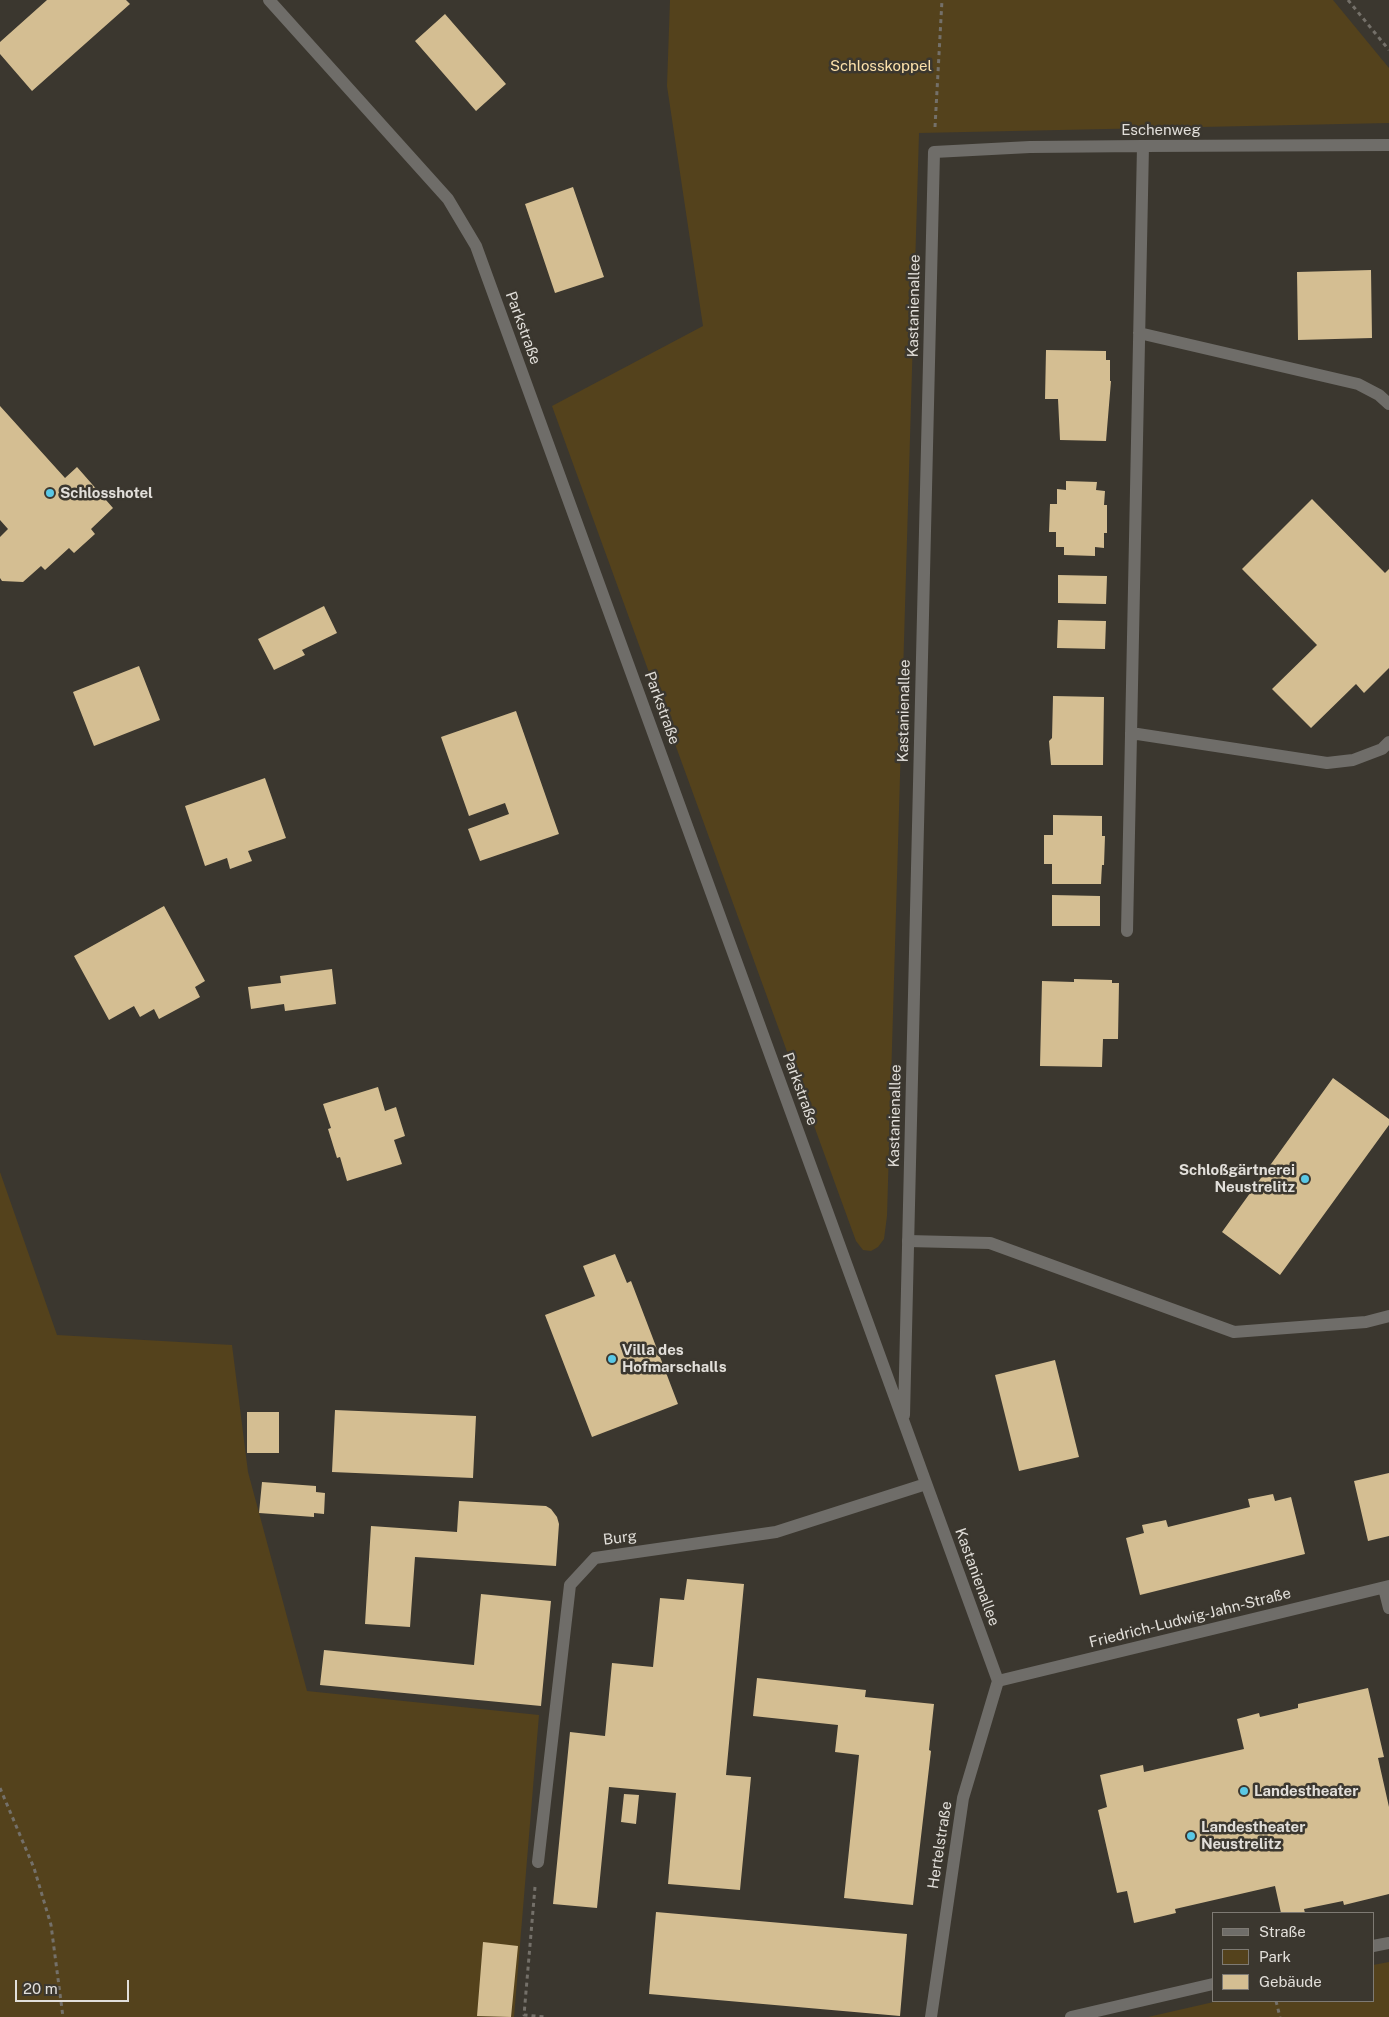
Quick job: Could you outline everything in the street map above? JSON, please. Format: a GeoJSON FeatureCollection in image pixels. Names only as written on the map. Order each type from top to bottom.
{"type":"FeatureCollection","features":[{"type":"Feature","properties":{"kind":"street","name":"Parkstraße"},"geometry":{"type":"LineString","coordinates":[[270,0],[448,198],[476,246],[926,1484]]}},
{"type":"Feature","properties":{"kind":"street","name":"Eschenweg"},"geometry":{"type":"LineString","coordinates":[[934,152],[1143,146],[1389,145]]}},
{"type":"Feature","properties":{"kind":"street"},"geometry":{"type":"LineString","coordinates":[[1127,931],[1143,146]]}},
{"type":"Feature","properties":{"kind":"street","name":"Kastanienallee"},"geometry":{"type":"LineString","coordinates":[[904,1423],[934,152]]}},
{"type":"Feature","properties":{"kind":"street"},"geometry":{"type":"LineString","coordinates":[[1139,332],[1358,384],[1379,395],[1389,404]]}},
{"type":"Feature","properties":{"kind":"street"},"geometry":{"type":"LineString","coordinates":[[1131,733],[1327,762],[1353,760],[1382,749],[1389,742]]}},
{"type":"Feature","properties":{"kind":"street"},"geometry":{"type":"LineString","coordinates":[[908,1241],[990,1243],[1234,1332],[1366,1322],[1389,1316]]}},
{"type":"Feature","properties":{"kind":"street","name":"Kastanienallee"},"geometry":{"type":"LineString","coordinates":[[926,1484],[998,1682]]}},
{"type":"Feature","properties":{"kind":"street","name":"Burg"},"geometry":{"type":"LineString","coordinates":[[538,1862],[570,1585],[595,1558],[776,1532],[926,1484]]}},
{"type":"Feature","properties":{"kind":"street"},"geometry":{"type":"LineString","coordinates":[[1387,1587],[1389,1608]]}},
{"type":"Feature","properties":{"kind":"street","name":"Friedrich-Ludwig-Jahn-Straße"},"geometry":{"type":"LineString","coordinates":[[998,1682],[1387,1587]]}},
{"type":"Feature","properties":{"kind":"street","name":"Hertelstraße"},"geometry":{"type":"LineString","coordinates":[[931,2017],[963,1798],[998,1682]]}},
{"type":"Feature","properties":{"kind":"street"},"geometry":{"type":"LineString","coordinates":[[1374,1946],[1389,1943]]}},
{"type":"Feature","properties":{"kind":"street"},"geometry":{"type":"LineString","coordinates":[[1071,2017],[1212,1984]]}},
{"type":"Feature","properties":{"kind":"path"},"geometry":{"type":"LineString","coordinates":[[934,152],[942,0]]}},
{"type":"Feature","properties":{"kind":"path"},"geometry":{"type":"LineString","coordinates":[[1348,0],[1389,50]]}},
{"type":"Feature","properties":{"kind":"path"},"geometry":{"type":"LineString","coordinates":[[0,1788],[34,1868],[51,1925],[63,2017]]}},
{"type":"Feature","properties":{"kind":"path"},"geometry":{"type":"LineString","coordinates":[[538,1862],[524,2015],[546,2017]]}},
{"type":"Feature","properties":{"kind":"path"},"geometry":{"type":"LineString","coordinates":[[1276,2002],[1280,2017]]}},
{"type":"Feature","properties":{"kind":"green space","name":"Schlosskoppel"},"geometry":{"type":"Polygon","coordinates":[[[670,0],[1333,0],[1389,68],[1389,123],[919,133],[887,1216],[884,1239],[878,1247],[871,1251],[863,1250],[856,1241],[552,406],[703,326],[667,86],[670,0]]]}},
{"type":"Feature","properties":{"kind":"green space"},"geometry":{"type":"Polygon","coordinates":[[[0,1172],[57,1335],[232,1345],[248,1472],[307,1691],[539,1715],[514,2017],[0,2017],[0,1172]]]}},
{"type":"Feature","properties":{"kind":"green space"},"geometry":{"type":"Polygon","coordinates":[[[1389,1962],[1389,2017],[1148,2017],[1214,2002],[1374,2002],[1374,1965],[1389,1962]]]}},
{"type":"Feature","properties":{"kind":"building"},"geometry":{"type":"Polygon","coordinates":[[[47,0],[126,0],[130,4],[32,91],[0,54],[0,42],[47,0]]]}},
{"type":"Feature","properties":{"kind":"building"},"geometry":{"type":"Polygon","coordinates":[[[445,14],[506,84],[476,111],[415,41],[445,14]]]}},
{"type":"Feature","properties":{"kind":"building"},"geometry":{"type":"Polygon","coordinates":[[[573,187],[604,277],[555,293],[525,204],[573,187]]]}},
{"type":"Feature","properties":{"kind":"building"},"geometry":{"type":"Polygon","coordinates":[[[1371,270],[1372,338],[1298,340],[1297,272],[1371,270]]]}},
{"type":"Feature","properties":{"kind":"building"},"geometry":{"type":"Polygon","coordinates":[[[1046,350],[1106,351],[1106,360],[1110,360],[1111,381],[1106,441],[1060,440],[1058,399],[1045,399],[1046,350]]]}},
{"type":"Feature","properties":{"kind":"building","name":"Schlosshotel"},"geometry":{"type":"Polygon","coordinates":[[[0,406],[65,478],[77,467],[113,508],[91,529],[95,534],[74,553],[69,548],[45,570],[41,566],[23,582],[2,581],[0,578],[0,537],[8,529],[0,520],[0,406]]]}},
{"type":"Feature","properties":{"kind":"building"},"geometry":{"type":"Polygon","coordinates":[[[1066,481],[1097,482],[1096,490],[1105,491],[1104,505],[1107,505],[1107,533],[1104,533],[1104,548],[1095,547],[1095,556],[1064,555],[1064,547],[1056,547],[1056,532],[1049,532],[1050,504],[1057,504],[1057,489],[1066,490],[1066,481]]]}},
{"type":"Feature","properties":{"kind":"building"},"geometry":{"type":"Polygon","coordinates":[[[1312,499],[1385,573],[1389,569],[1389,668],[1364,693],[1356,684],[1311,728],[1272,689],[1317,645],[1242,569],[1312,499]]]}},
{"type":"Feature","properties":{"kind":"building"},"geometry":{"type":"Polygon","coordinates":[[[1058,575],[1107,576],[1106,604],[1058,603],[1058,575]]]}},
{"type":"Feature","properties":{"kind":"building"},"geometry":{"type":"Polygon","coordinates":[[[324,606],[337,633],[302,650],[305,655],[274,670],[258,639],[324,606]]]}},
{"type":"Feature","properties":{"kind":"building"},"geometry":{"type":"Polygon","coordinates":[[[1058,620],[1106,621],[1105,649],[1057,648],[1058,620]]]}},
{"type":"Feature","properties":{"kind":"building"},"geometry":{"type":"Polygon","coordinates":[[[139,666],[160,720],[94,746],[73,692],[139,666]]]}},
{"type":"Feature","properties":{"kind":"building"},"geometry":{"type":"Polygon","coordinates":[[[1053,696],[1104,697],[1103,765],[1051,765],[1049,741],[1052,738],[1053,696]]]}},
{"type":"Feature","properties":{"kind":"building"},"geometry":{"type":"Polygon","coordinates":[[[516,711],[559,834],[480,861],[468,829],[509,814],[505,803],[469,816],[441,737],[516,711]]]}},
{"type":"Feature","properties":{"kind":"building"},"geometry":{"type":"Polygon","coordinates":[[[265,778],[286,838],[248,851],[252,861],[230,869],[227,858],[205,866],[185,806],[265,778]]]}},
{"type":"Feature","properties":{"kind":"building"},"geometry":{"type":"Polygon","coordinates":[[[1053,815],[1102,816],[1102,836],[1105,836],[1101,884],[1052,884],[1052,864],[1044,864],[1044,835],[1053,835],[1053,815]]]}},
{"type":"Feature","properties":{"kind":"building"},"geometry":{"type":"Polygon","coordinates":[[[1052,895],[1100,896],[1100,926],[1052,926],[1052,895]]]}},
{"type":"Feature","properties":{"kind":"building"},"geometry":{"type":"Polygon","coordinates":[[[164,906],[205,981],[195,987],[200,997],[159,1019],[154,1009],[140,1017],[134,1006],[109,1020],[74,956],[164,906]]]}},
{"type":"Feature","properties":{"kind":"building"},"geometry":{"type":"Polygon","coordinates":[[[332,969],[336,1004],[285,1011],[284,1004],[251,1009],[248,987],[281,983],[280,976],[332,969]]]}},
{"type":"Feature","properties":{"kind":"building"},"geometry":{"type":"Polygon","coordinates":[[[1074,979],[1112,980],[1112,983],[1119,983],[1118,1039],[1103,1039],[1102,1067],[1040,1066],[1042,981],[1074,982],[1074,979]]]}},
{"type":"Feature","properties":{"kind":"building","name":"Schloßgärtnerei Neustrelitz"},"geometry":{"type":"Polygon","coordinates":[[[1333,1078],[1389,1119],[1389,1125],[1280,1275],[1222,1232],[1333,1078]]]}},
{"type":"Feature","properties":{"kind":"building"},"geometry":{"type":"Polygon","coordinates":[[[378,1087],[385,1111],[396,1107],[405,1136],[394,1140],[402,1164],[347,1181],[340,1157],[337,1158],[328,1129],[331,1128],[323,1104],[378,1087]]]}},
{"type":"Feature","properties":{"kind":"building","name":"Villa des Hofmarschalls"},"geometry":{"type":"Polygon","coordinates":[[[615,1254],[627,1283],[631,1281],[678,1404],[592,1437],[545,1315],[595,1296],[583,1266],[615,1254]]]}},
{"type":"Feature","properties":{"kind":"building"},"geometry":{"type":"Polygon","coordinates":[[[1055,1360],[1079,1457],[1019,1471],[995,1375],[1055,1360]]]}},
{"type":"Feature","properties":{"kind":"building"},"geometry":{"type":"Polygon","coordinates":[[[335,1410],[476,1416],[473,1478],[332,1472],[335,1410]]]}},
{"type":"Feature","properties":{"kind":"building"},"geometry":{"type":"Polygon","coordinates":[[[247,1412],[279,1412],[279,1453],[247,1453],[247,1412]]]}},
{"type":"Feature","properties":{"kind":"building"},"geometry":{"type":"Polygon","coordinates":[[[1389,1473],[1389,1536],[1368,1541],[1354,1481],[1389,1473]]]}},
{"type":"Feature","properties":{"kind":"building"},"geometry":{"type":"Polygon","coordinates":[[[262,1482],[316,1486],[316,1492],[325,1493],[324,1514],[314,1513],[314,1517],[259,1513],[262,1482]]]}},
{"type":"Feature","properties":{"kind":"building"},"geometry":{"type":"Polygon","coordinates":[[[1273,1494],[1275,1501],[1291,1497],[1305,1554],[1140,1595],[1126,1538],[1144,1533],[1142,1525],[1166,1520],[1168,1527],[1250,1507],[1248,1499],[1273,1494]]]}},
{"type":"Feature","properties":{"kind":"building"},"geometry":{"type":"Polygon","coordinates":[[[459,1501],[546,1506],[551,1509],[557,1517],[559,1524],[556,1566],[415,1557],[410,1627],[365,1624],[371,1526],[457,1532],[459,1501]]]}},
{"type":"Feature","properties":{"kind":"building"},"geometry":{"type":"Polygon","coordinates":[[[687,1579],[744,1584],[726,1775],[751,1777],[740,1890],[668,1884],[676,1793],[609,1787],[597,1908],[553,1904],[570,1732],[605,1736],[612,1663],[653,1667],[660,1598],[684,1600],[687,1579]]]}},
{"type":"Feature","properties":{"kind":"building"},"geometry":{"type":"Polygon","coordinates":[[[481,1594],[551,1601],[541,1706],[320,1685],[324,1650],[474,1665],[481,1594]]]}},
{"type":"Feature","properties":{"kind":"building"},"geometry":{"type":"Polygon","coordinates":[[[757,1678],[866,1690],[865,1697],[934,1704],[929,1750],[931,1751],[913,1905],[844,1898],[859,1755],[835,1752],[838,1725],[753,1716],[757,1678]]]}},
{"type":"Feature","properties":{"kind":"building","name":"Landestheater"},"geometry":{"type":"Polygon","coordinates":[[[1368,1688],[1384,1757],[1378,1758],[1389,1807],[1389,1894],[1344,1905],[1343,1901],[1304,1909],[1305,1912],[1281,1912],[1275,1886],[1175,1909],[1176,1913],[1134,1923],[1127,1891],[1117,1893],[1098,1810],[1107,1807],[1100,1775],[1143,1765],[1144,1772],[1244,1749],[1237,1719],[1259,1713],[1260,1717],[1298,1708],[1298,1704],[1368,1688]]]}},
{"type":"Feature","properties":{"kind":"building"},"geometry":{"type":"Polygon","coordinates":[[[624,1794],[639,1795],[636,1824],[621,1822],[624,1794]]]}},
{"type":"Feature","properties":{"kind":"building"},"geometry":{"type":"Polygon","coordinates":[[[656,1912],[907,1934],[900,2016],[649,1994],[656,1912]]]}},
{"type":"Feature","properties":{"kind":"building"},"geometry":{"type":"Polygon","coordinates":[[[483,1942],[518,1946],[511,2017],[477,2016],[483,1942]]]}},
{"type":"Feature","properties":{"kind":"place","name":"Schlosshotel"},"geometry":{"type":"Point","coordinates":[50,493]}},
{"type":"Feature","properties":{"kind":"place","name":"Schloßgärtnerei Neustrelitz"},"geometry":{"type":"Point","coordinates":[1305,1179]}},
{"type":"Feature","properties":{"kind":"place","name":"Villa des Hofmarschalls"},"geometry":{"type":"Point","coordinates":[612,1359]}},
{"type":"Feature","properties":{"kind":"place","name":"Landestheater"},"geometry":{"type":"Point","coordinates":[1244,1791]}},
{"type":"Feature","properties":{"kind":"place","name":"Landestheater Neustrelitz"},"geometry":{"type":"Point","coordinates":[1191,1836]}}]}
